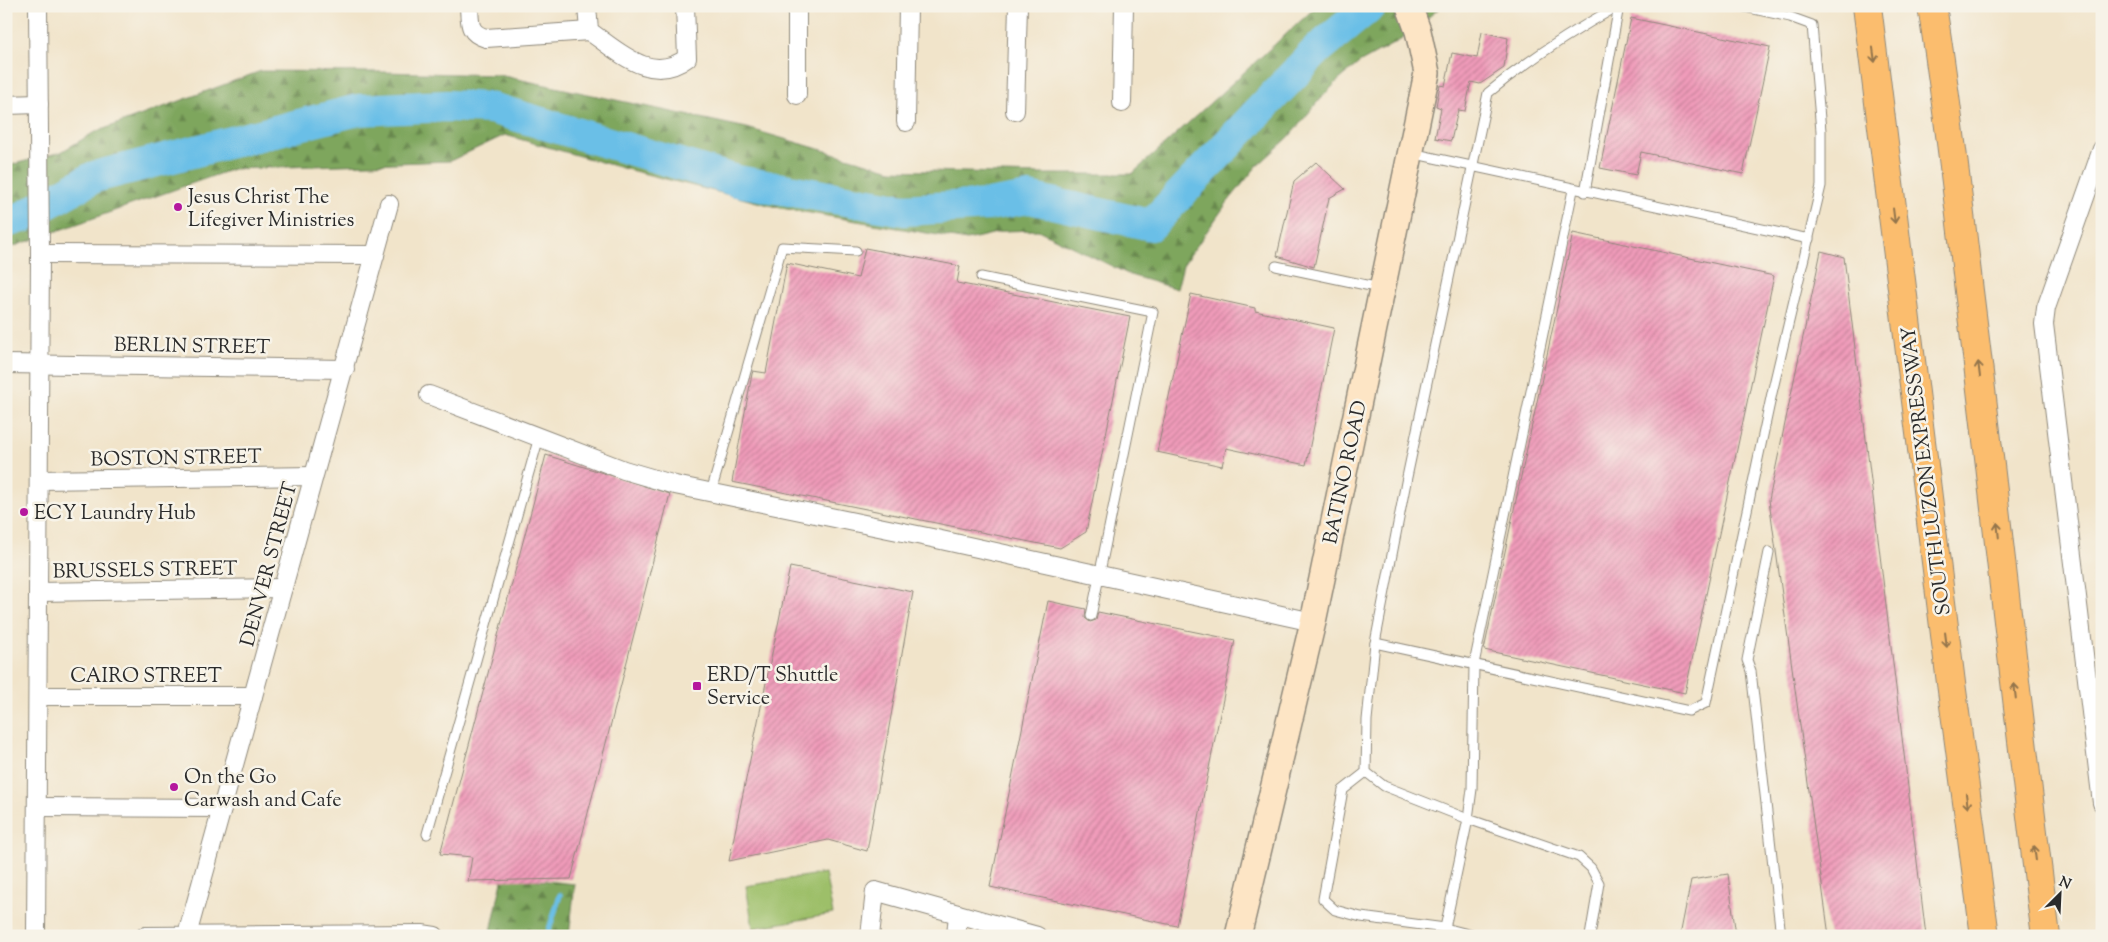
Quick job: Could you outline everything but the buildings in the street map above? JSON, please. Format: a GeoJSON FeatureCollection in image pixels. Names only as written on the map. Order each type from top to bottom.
{"type":"FeatureCollection","features":[{"type":"Feature","properties":{"kind":"highway","name":"SOUTH LUZON EXPRESSWAY"},"geometry":{"type":"LineString","coordinates":[[1867,6],[1951,683],[1985,936]]}},
{"type":"Feature","properties":{"kind":"highway"},"geometry":{"type":"LineString","coordinates":[[1932,6],[1950,136],[1991,472],[2019,727],[2046,936]]}},
{"type":"Feature","properties":{"kind":"main road","name":"BATINO ROAD"},"geometry":{"type":"LineString","coordinates":[[1238,936],[1313,622],[1427,73],[1418,30],[1409,6]]}},
{"type":"Feature","properties":{"kind":"street"},"geometry":{"type":"LineString","coordinates":[[36,936],[40,365],[38,6]]}},
{"type":"Feature","properties":{"kind":"street"},"geometry":{"type":"LineString","coordinates":[[468,6],[471,28],[477,35],[486,38],[589,31],[637,65],[657,68],[676,67],[687,58],[685,6]]}},
{"type":"Feature","properties":{"kind":"street"},"geometry":{"type":"LineString","coordinates":[[587,6],[589,31]]}},
{"type":"Feature","properties":{"kind":"street"},"geometry":{"type":"LineString","coordinates":[[797,6],[797,95]]}},
{"type":"Feature","properties":{"kind":"street"},"geometry":{"type":"LineString","coordinates":[[906,122],[908,6]]}},
{"type":"Feature","properties":{"kind":"street"},"geometry":{"type":"LineString","coordinates":[[1015,111],[1018,6]]}},
{"type":"Feature","properties":{"kind":"street"},"geometry":{"type":"LineString","coordinates":[[1122,103],[1124,6]]}},
{"type":"Feature","properties":{"kind":"street"},"geometry":{"type":"LineString","coordinates":[[6,105],[39,104]]}},
{"type":"Feature","properties":{"kind":"street"},"geometry":{"type":"LineString","coordinates":[[2102,149],[2057,273],[2046,308],[2044,324],[2102,803]]}},
{"type":"Feature","properties":{"kind":"street","name":"DENVER STREET"},"geometry":{"type":"LineString","coordinates":[[187,935],[389,204]]}},
{"type":"Feature","properties":{"kind":"street"},"geometry":{"type":"LineString","coordinates":[[40,249],[375,255]]}},
{"type":"Feature","properties":{"kind":"street","name":"BERLIN STREET"},"geometry":{"type":"LineString","coordinates":[[6,364],[345,368]]}},
{"type":"Feature","properties":{"kind":"street"},"geometry":{"type":"LineString","coordinates":[[429,395],[624,470],[674,484],[1313,622]]}},
{"type":"Feature","properties":{"kind":"street","name":"BOSTON STREET"},"geometry":{"type":"LineString","coordinates":[[39,480],[314,476]]}},
{"type":"Feature","properties":{"kind":"street","name":"BRUSSELS STREET"},"geometry":{"type":"LineString","coordinates":[[38,592],[283,588]]}},
{"type":"Feature","properties":{"kind":"street","name":"CAIRO STREET"},"geometry":{"type":"LineString","coordinates":[[38,696],[253,696]]}},
{"type":"Feature","properties":{"kind":"street"},"geometry":{"type":"LineString","coordinates":[[37,807],[222,808]]}},
{"type":"Feature","properties":{"kind":"street"},"geometry":{"type":"LineString","coordinates":[[870,936],[875,891],[1037,936]]}},
{"type":"Feature","properties":{"kind":"street"},"geometry":{"type":"LineString","coordinates":[[956,936],[958,914]]}},
{"type":"Feature","properties":{"kind":"street"},"geometry":{"type":"LineString","coordinates":[[145,936],[422,934],[435,936]]}},
{"type":"Feature","properties":{"kind":"lane"},"geometry":{"type":"LineString","coordinates":[[1366,772],[1367,720],[1375,643],[1406,482],[1488,93],[1506,78],[1583,26],[1618,6]]}},
{"type":"Feature","properties":{"kind":"lane"},"geometry":{"type":"LineString","coordinates":[[1585,192],[1618,6]]}},
{"type":"Feature","properties":{"kind":"lane"},"geometry":{"type":"LineString","coordinates":[[1375,643],[1689,711],[1706,703],[1772,392],[1821,186],[1821,131],[1812,25],[1790,16],[1740,6]]}},
{"type":"Feature","properties":{"kind":"lane"},"geometry":{"type":"LineString","coordinates":[[1411,153],[1573,190],[1808,239]]}},
{"type":"Feature","properties":{"kind":"lane"},"geometry":{"type":"LineString","coordinates":[[1446,928],[1472,790],[1474,664],[1573,190]]}},
{"type":"Feature","properties":{"kind":"lane"},"geometry":{"type":"LineString","coordinates":[[711,492],[782,247],[856,250]]}},
{"type":"Feature","properties":{"kind":"lane"},"geometry":{"type":"LineString","coordinates":[[1276,266],[1383,288]]}},
{"type":"Feature","properties":{"kind":"lane"},"geometry":{"type":"LineString","coordinates":[[981,277],[1153,312],[1091,616]]}},
{"type":"Feature","properties":{"kind":"lane"},"geometry":{"type":"LineString","coordinates":[[427,834],[539,437]]}},
{"type":"Feature","properties":{"kind":"lane"},"geometry":{"type":"LineString","coordinates":[[1769,552],[1747,660],[1752,671],[1781,936]]}},
{"type":"Feature","properties":{"kind":"lane"},"geometry":{"type":"LineString","coordinates":[[1366,772],[1384,786],[1468,819],[1579,857],[1591,868],[1599,883],[1590,936]]}},
{"type":"Feature","properties":{"kind":"lane"},"geometry":{"type":"LineString","coordinates":[[1366,772],[1343,790],[1323,899],[1335,910],[1361,917],[1446,928],[1476,936]]}},
{"type":"Feature","properties":{"kind":"green space"},"geometry":{"type":"Polygon","coordinates":[[[1317,6],[1442,6],[1402,39],[1359,63],[1338,81],[1320,99],[1288,138],[1256,167],[1227,203],[1183,265],[1177,289],[1130,275],[1038,230],[1005,231],[967,240],[781,208],[622,168],[505,135],[450,161],[233,169],[6,249],[6,166],[61,152],[93,133],[261,71],[499,75],[747,128],[891,170],[1041,174],[1132,174],[1317,6]]]}},
{"type":"Feature","properties":{"kind":"green space"},"geometry":{"type":"Polygon","coordinates":[[[825,873],[833,914],[753,928],[746,886],[825,873]]]}},
{"type":"Feature","properties":{"kind":"green space"},"geometry":{"type":"Polygon","coordinates":[[[503,876],[575,884],[569,936],[490,936],[503,876]]]}},
{"type":"Feature","properties":{"kind":"waterway"},"geometry":{"type":"LineString","coordinates":[[6,222],[23,217],[94,177],[358,110],[447,106],[491,108],[737,181],[904,210],[988,205],[1029,198],[1151,225],[1317,50],[1370,6]]}},
{"type":"Feature","properties":{"kind":"waterway"},"geometry":{"type":"LineString","coordinates":[[547,936],[560,895]]}},
{"type":"Feature","properties":{"kind":"place","name":"Jesus Christ The Lifegiver Ministries"},"geometry":{"type":"Point","coordinates":[178,207]}},
{"type":"Feature","properties":{"kind":"place","name":"ECY Laundry Hub"},"geometry":{"type":"Point","coordinates":[24,512]}},
{"type":"Feature","properties":{"kind":"place","name":"ERD/T Shuttle Service"},"geometry":{"type":"Point","coordinates":[697,686]}},
{"type":"Feature","properties":{"kind":"place","name":"On the Go Carwash and Cafe"},"geometry":{"type":"Point","coordinates":[174,787]}}]}
